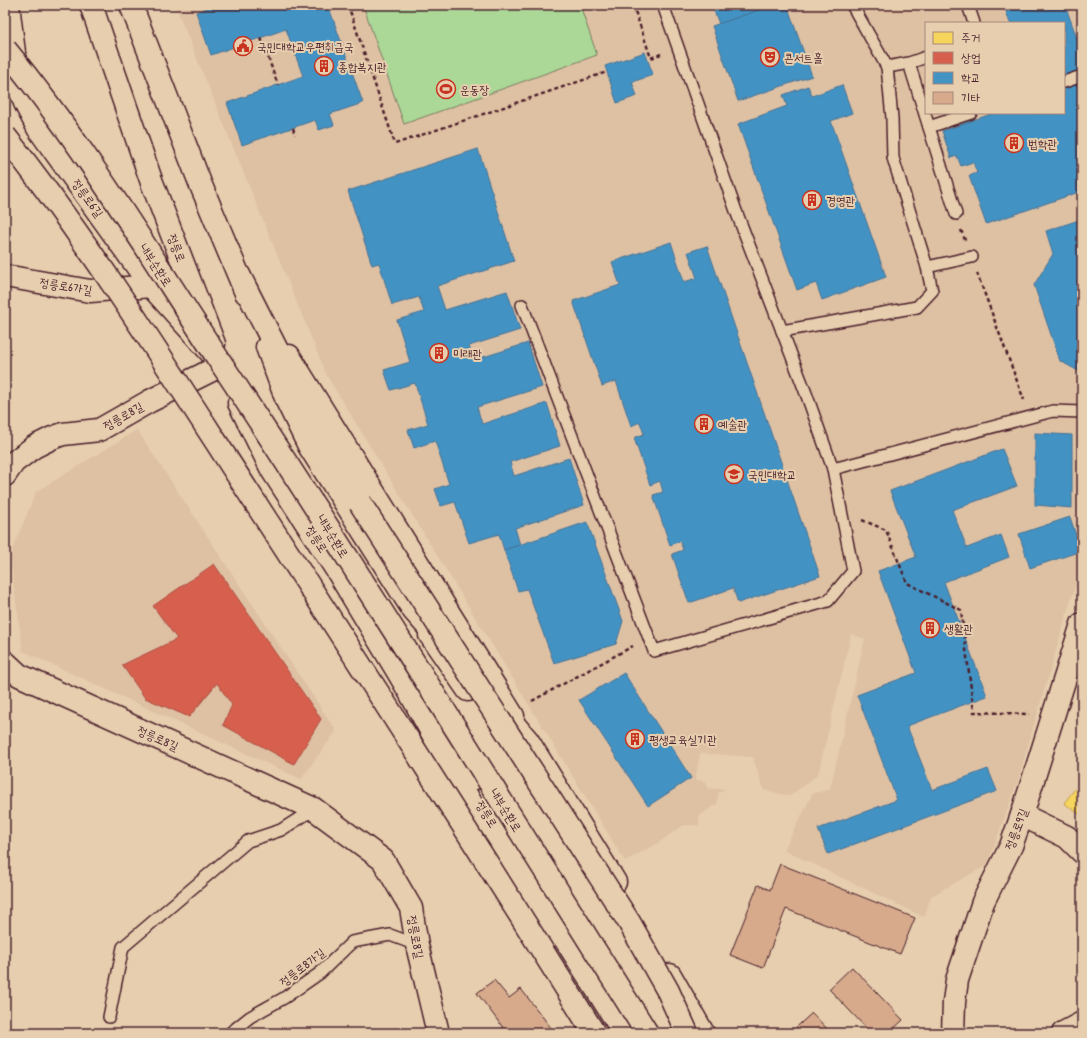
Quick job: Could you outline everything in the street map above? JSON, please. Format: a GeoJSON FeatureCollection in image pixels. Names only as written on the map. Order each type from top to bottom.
{"type":"FeatureCollection","features":[{"type":"Feature","properties":{"kind":"main road","name":"정릉로6길"},"geometry":{"type":"LineString","coordinates":[[8,5],[18,84],[25,103],[38,128],[151,286],[222,365]]}},
{"type":"Feature","properties":{"kind":"main road","name":"정릉로"},"geometry":{"type":"LineString","coordinates":[[91,5],[151,180],[222,365],[258,444],[272,470],[338,572],[398,671],[624,1033]]}},
{"type":"Feature","properties":{"kind":"main road"},"geometry":{"type":"LineString","coordinates":[[131,5],[200,183],[239,275],[287,401],[309,446],[414,612],[509,750],[593,845]]}},
{"type":"Feature","properties":{"kind":"main road","name":"내부순환로"},"geometry":{"type":"LineString","coordinates":[[5,49],[35,85],[90,163],[264,428],[647,1033]]}},
{"type":"Feature","properties":{"kind":"main road"},"geometry":{"type":"LineString","coordinates":[[5,136],[42,183],[111,279],[464,825],[594,1033]]}},
{"type":"Feature","properties":{"kind":"main road"},"geometry":{"type":"LineString","coordinates":[[239,275],[319,433],[360,503],[629,922],[668,991],[688,1033]]}},
{"type":"Feature","properties":{"kind":"main road"},"geometry":{"type":"LineString","coordinates":[[239,275],[593,845],[703,1033]]}},
{"type":"Feature","properties":{"kind":"main road","name":"정릉로6가길"},"geometry":{"type":"LineString","coordinates":[[5,276],[90,291],[151,286]]}},
{"type":"Feature","properties":{"kind":"main road","name":"정릉로8길"},"geometry":{"type":"LineString","coordinates":[[5,475],[14,462],[34,447],[63,434],[99,430],[150,401],[222,365]]}},
{"type":"Feature","properties":{"kind":"main road"},"geometry":{"type":"LineString","coordinates":[[414,612],[528,740]]}},
{"type":"Feature","properties":{"kind":"main road","name":"정릉로9길"},"geometry":{"type":"LineString","coordinates":[[952,1033],[957,980],[983,902],[1011,846],[1022,815],[1082,624]]}},
{"type":"Feature","properties":{"kind":"main road","name":"정릉로8길"},"geometry":{"type":"LineString","coordinates":[[5,662],[19,675],[314,810],[383,860],[411,908],[417,945],[438,1033]]}},
{"type":"Feature","properties":{"kind":"main road"},"geometry":{"type":"LineString","coordinates":[[398,671],[577,994],[589,1033]]}},
{"type":"Feature","properties":{"kind":"main road"},"geometry":{"type":"LineString","coordinates":[[398,671],[600,945],[657,1033]]}},
{"type":"Feature","properties":{"kind":"main road"},"geometry":{"type":"LineString","coordinates":[[1022,815],[1067,837],[1082,852]]}},
{"type":"Feature","properties":{"kind":"main road"},"geometry":{"type":"LineString","coordinates":[[1063,1033],[1082,1023]]}},
{"type":"Feature","properties":{"kind":"lane"},"geometry":{"type":"LineString","coordinates":[[522,305],[654,651],[828,601],[853,571],[833,469],[808,396],[736,211],[663,5]]}},
{"type":"Feature","properties":{"kind":"lane"},"geometry":{"type":"LineString","coordinates":[[782,331],[917,307],[932,292],[927,266],[893,158],[892,118],[886,67],[852,5]]}},
{"type":"Feature","properties":{"kind":"lane"},"geometry":{"type":"LineString","coordinates":[[968,5],[974,22]]}},
{"type":"Feature","properties":{"kind":"lane"},"geometry":{"type":"LineString","coordinates":[[886,67],[909,63],[925,57]]}},
{"type":"Feature","properties":{"kind":"lane"},"geometry":{"type":"LineString","coordinates":[[909,63],[956,214]]}},
{"type":"Feature","properties":{"kind":"lane"},"geometry":{"type":"LineString","coordinates":[[1065,82],[1082,76]]}},
{"type":"Feature","properties":{"kind":"lane"},"geometry":{"type":"LineString","coordinates":[[929,127],[968,114]]}},
{"type":"Feature","properties":{"kind":"lane"},"geometry":{"type":"LineString","coordinates":[[927,266],[972,257]]}},
{"type":"Feature","properties":{"kind":"lane"},"geometry":{"type":"LineString","coordinates":[[833,469],[1031,417],[1053,412],[1082,412]]}},
{"type":"Feature","properties":{"kind":"lane"},"geometry":{"type":"LineString","coordinates":[[109,1017],[123,948],[248,841],[281,830],[314,810]]}},
{"type":"Feature","properties":{"kind":"lane","name":"정릉로8가길"},"geometry":{"type":"LineString","coordinates":[[230,1033],[250,1017],[284,998],[320,973],[352,942],[390,935],[417,945]]}},
{"type":"Feature","properties":{"kind":"path"},"geometry":{"type":"LineString","coordinates":[[348,5],[396,144],[607,72]]}},
{"type":"Feature","properties":{"kind":"path"},"geometry":{"type":"LineString","coordinates":[[633,5],[649,58],[678,47]]}},
{"type":"Feature","properties":{"kind":"path"},"geometry":{"type":"LineString","coordinates":[[260,38],[278,85]]}},
{"type":"Feature","properties":{"kind":"path"},"geometry":{"type":"LineString","coordinates":[[293,128],[295,135]]}},
{"type":"Feature","properties":{"kind":"path"},"geometry":{"type":"LineString","coordinates":[[956,214],[1031,417]]}},
{"type":"Feature","properties":{"kind":"path"},"geometry":{"type":"LineString","coordinates":[[841,512],[886,530],[907,583],[961,610],[974,712],[1037,715]]}},
{"type":"Feature","properties":{"kind":"path"},"geometry":{"type":"LineString","coordinates":[[510,712],[649,637]]}},
{"type":"Feature","properties":{"kind":"shaded area","name":"국민대학교"},"geometry":{"type":"Polygon","coordinates":[[[175,5],[1082,5],[1082,571],[1071,599],[1017,783],[987,865],[931,896],[924,917],[784,850],[813,793],[830,790],[865,639],[851,634],[818,774],[790,796],[764,790],[753,757],[700,753],[695,780],[704,781],[708,789],[726,789],[718,793],[717,804],[699,816],[699,825],[683,825],[658,843],[625,861],[327,376],[175,5]]]}},
{"type":"Feature","properties":{"kind":"shaded area"},"geometry":{"type":"Polygon","coordinates":[[[137,430],[336,731],[301,779],[23,651],[10,556],[36,492],[137,430]]]}},
{"type":"Feature","properties":{"kind":"green space","name":"운동장"},"geometry":{"type":"Polygon","coordinates":[[[363,5],[580,5],[597,55],[404,124],[363,5]]]}},
{"type":"Feature","properties":{"kind":"building: 주거"},"geometry":{"type":"Polygon","coordinates":[[[1082,780],[1082,816],[1064,803],[1082,780]]]}},
{"type":"Feature","properties":{"kind":"building: 상업"},"geometry":{"type":"Polygon","coordinates":[[[214,564],[321,719],[294,764],[223,725],[232,705],[217,683],[189,717],[145,698],[122,665],[177,639],[153,606],[214,564]]]}},
{"type":"Feature","properties":{"kind":"building: 학교","name":"종합복지관"},"geometry":{"type":"Polygon","coordinates":[[[216,5],[328,5],[363,103],[330,114],[334,125],[319,130],[315,120],[242,145],[227,103],[303,76],[286,29],[211,55],[196,12],[216,5]]]}},
{"type":"Feature","properties":{"kind":"building: 학교"},"geometry":{"type":"Polygon","coordinates":[[[712,5],[774,5],[719,24],[712,5]]]}},
{"type":"Feature","properties":{"kind":"building: 학교","name":"콘서트홀"},"geometry":{"type":"Polygon","coordinates":[[[774,5],[787,5],[812,76],[738,101],[712,26],[774,5]]]}},
{"type":"Feature","properties":{"kind":"building: 학교"},"geometry":{"type":"Polygon","coordinates":[[[1004,5],[1065,5],[1082,52],[1082,70],[1065,77],[1065,22],[1010,22],[1004,5]]]}},
{"type":"Feature","properties":{"kind":"building: 학교"},"geometry":{"type":"Polygon","coordinates":[[[645,52],[653,75],[632,82],[637,96],[617,103],[605,66],[645,52]]]}},
{"type":"Feature","properties":{"kind":"building: 학교","name":"법학관"},"geometry":{"type":"Polygon","coordinates":[[[1082,83],[1082,191],[986,224],[969,176],[977,173],[973,162],[961,166],[957,156],[951,158],[942,131],[991,114],[1065,114],[1065,89],[1082,83]]]}},
{"type":"Feature","properties":{"kind":"building: 학교","name":"경영관"},"geometry":{"type":"Polygon","coordinates":[[[842,85],[852,113],[831,121],[886,277],[822,300],[816,283],[797,290],[738,124],[787,106],[783,95],[808,86],[812,96],[842,85]]]}},
{"type":"Feature","properties":{"kind":"building: 학교","name":"미래관"},"geometry":{"type":"Polygon","coordinates":[[[478,149],[514,261],[437,286],[445,310],[507,291],[520,330],[469,346],[474,360],[528,343],[542,387],[477,407],[482,424],[547,403],[560,446],[510,462],[514,476],[569,458],[584,505],[515,528],[520,545],[504,550],[499,534],[469,543],[455,502],[441,506],[435,489],[449,484],[435,441],[414,448],[408,430],[428,424],[415,383],[391,390],[384,370],[410,362],[397,320],[424,312],[419,297],[392,305],[379,263],[372,265],[348,191],[478,149]]]}},
{"type":"Feature","properties":{"kind":"building: 학교"},"geometry":{"type":"Polygon","coordinates":[[[1082,219],[1082,373],[1060,361],[1034,285],[1053,254],[1046,231],[1082,219]]]}},
{"type":"Feature","properties":{"kind":"building: 학교","name":"예술관"},"geometry":{"type":"Polygon","coordinates":[[[671,242],[684,282],[697,278],[688,252],[707,246],[820,576],[738,603],[733,588],[689,603],[672,554],[683,550],[680,541],[670,545],[653,495],[663,492],[660,481],[650,485],[634,438],[644,434],[640,422],[631,426],[616,381],[602,386],[573,301],[620,285],[612,262],[671,242]]]}},
{"type":"Feature","properties":{"kind":"building: 학교"},"geometry":{"type":"Polygon","coordinates":[[[1035,433],[1072,435],[1072,508],[1035,505],[1035,433]]]}},
{"type":"Feature","properties":{"kind":"building: 학교","name":"생활관"},"geometry":{"type":"Polygon","coordinates":[[[1002,449],[1017,486],[952,510],[967,548],[1001,535],[1009,557],[944,582],[987,696],[907,726],[932,790],[988,769],[997,791],[828,854],[818,829],[897,800],[857,695],[916,673],[878,571],[916,557],[890,491],[1002,449]]]}},
{"type":"Feature","properties":{"kind":"building: 학교"},"geometry":{"type":"Polygon","coordinates":[[[1070,517],[1081,551],[1030,568],[1019,534],[1070,517]]]}},
{"type":"Feature","properties":{"kind":"building: 학교"},"geometry":{"type":"Polygon","coordinates":[[[587,522],[623,621],[616,644],[554,663],[527,589],[518,591],[504,550],[587,522]]]}},
{"type":"Feature","properties":{"kind":"building: 학교","name":"평생교육실기관"},"geometry":{"type":"Polygon","coordinates":[[[624,673],[691,778],[648,806],[579,700],[624,673]]]}},
{"type":"Feature","properties":{"kind":"building: 기타"},"geometry":{"type":"Polygon","coordinates":[[[780,864],[915,918],[900,954],[786,909],[763,968],[730,955],[758,885],[770,890],[780,864]]]}},
{"type":"Feature","properties":{"kind":"building: 기타"},"geometry":{"type":"Polygon","coordinates":[[[852,967],[903,1020],[889,1033],[871,1033],[829,989],[852,967]]]}},
{"type":"Feature","properties":{"kind":"building: 기타"},"geometry":{"type":"Polygon","coordinates":[[[494,980],[509,998],[521,989],[555,1033],[507,1033],[477,993],[494,980]]]}},
{"type":"Feature","properties":{"kind":"building: 기타"},"geometry":{"type":"Polygon","coordinates":[[[812,1013],[831,1033],[790,1033],[812,1013]]]}},
{"type":"Feature","properties":{"kind":"place","name":"국민대학교우편취급국"},"geometry":{"type":"Point","coordinates":[243,46]}},
{"type":"Feature","properties":{"kind":"place","name":"콘서트홀"},"geometry":{"type":"Point","coordinates":[770,57]}},
{"type":"Feature","properties":{"kind":"place","name":"종합복지관"},"geometry":{"type":"Point","coordinates":[324,66]}},
{"type":"Feature","properties":{"kind":"place","name":"운동장"},"geometry":{"type":"Point","coordinates":[446,89]}},
{"type":"Feature","properties":{"kind":"place","name":"법학관"},"geometry":{"type":"Point","coordinates":[1014,143]}},
{"type":"Feature","properties":{"kind":"place","name":"경영관"},"geometry":{"type":"Point","coordinates":[812,200]}},
{"type":"Feature","properties":{"kind":"place","name":"미래관"},"geometry":{"type":"Point","coordinates":[439,353]}},
{"type":"Feature","properties":{"kind":"place","name":"예술관"},"geometry":{"type":"Point","coordinates":[704,424]}},
{"type":"Feature","properties":{"kind":"place","name":"국민대학교"},"geometry":{"type":"Point","coordinates":[734,474]}},
{"type":"Feature","properties":{"kind":"place","name":"생활관"},"geometry":{"type":"Point","coordinates":[930,628]}},
{"type":"Feature","properties":{"kind":"place","name":"평생교육실기관"},"geometry":{"type":"Point","coordinates":[635,739]}}]}
